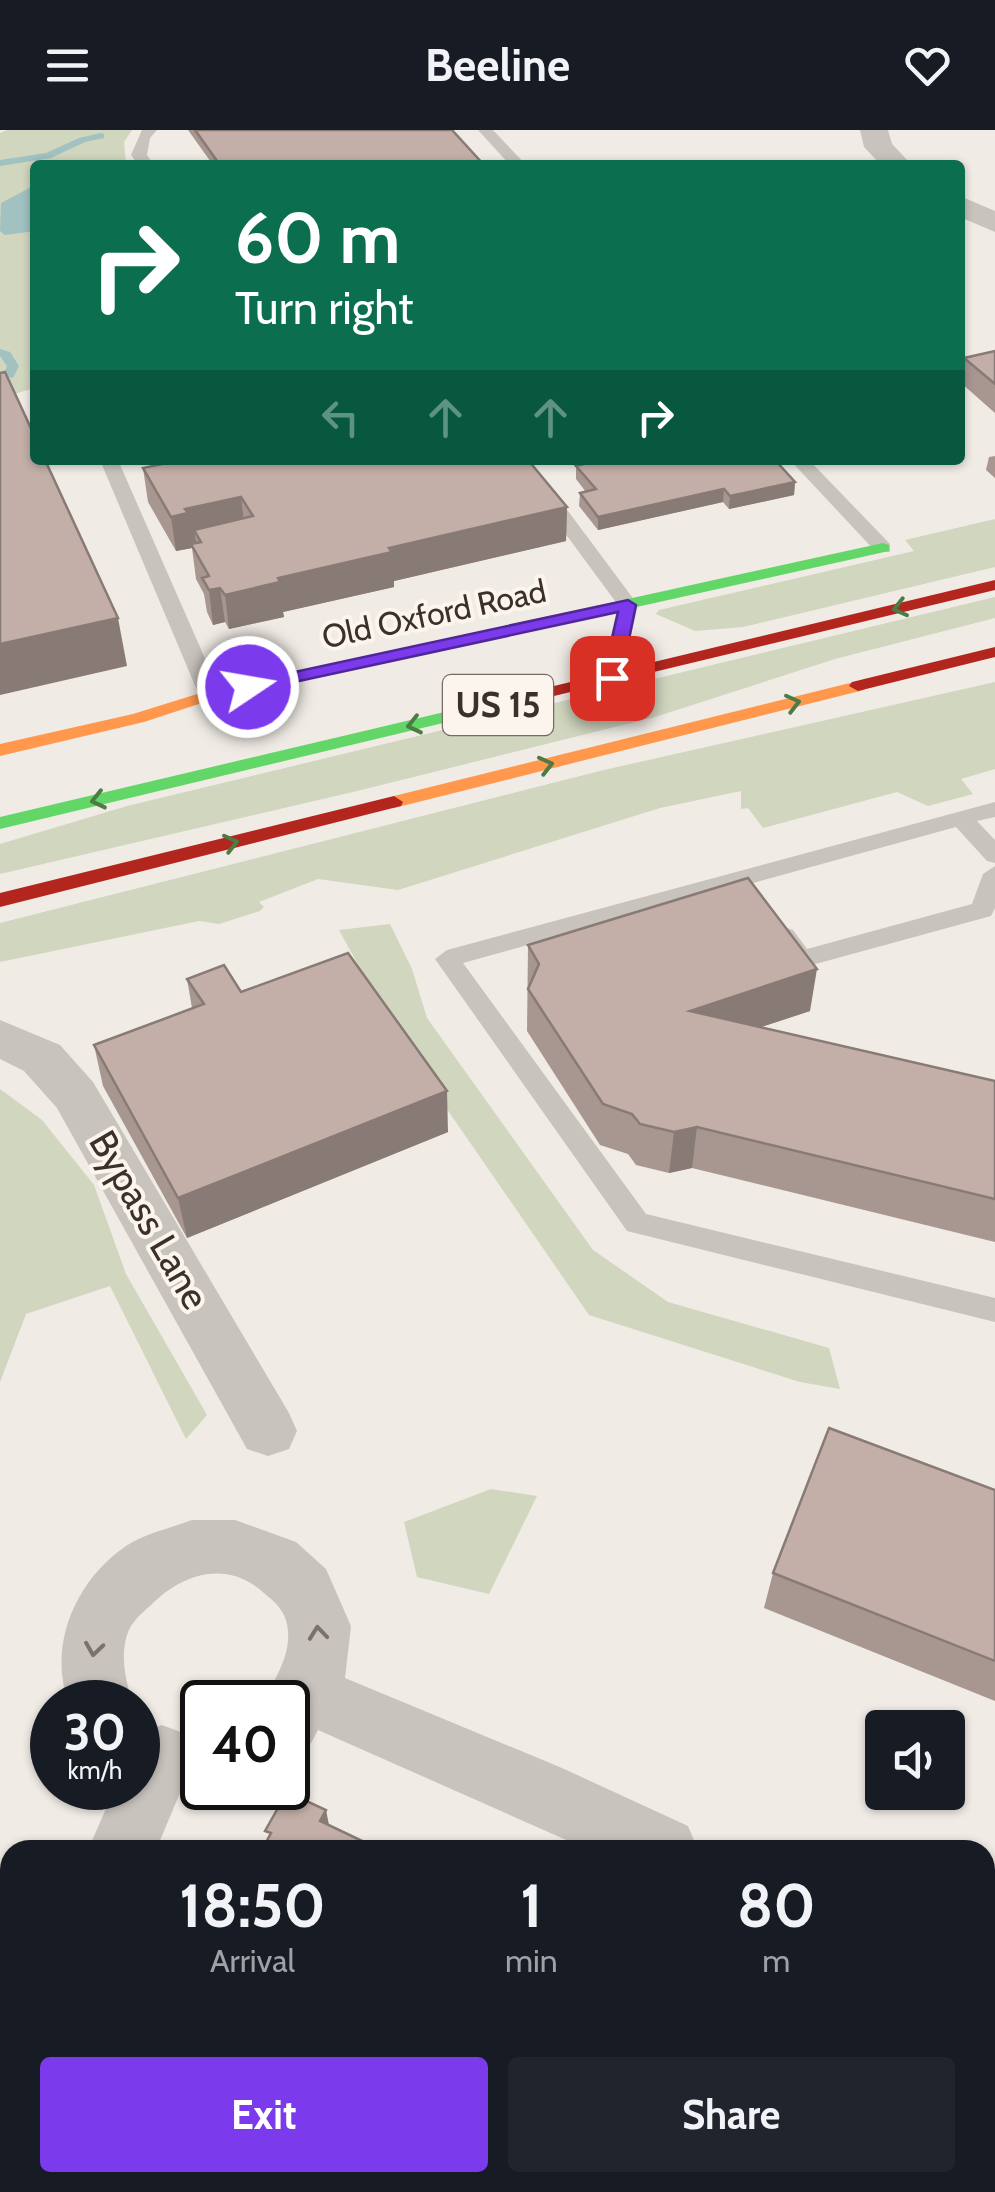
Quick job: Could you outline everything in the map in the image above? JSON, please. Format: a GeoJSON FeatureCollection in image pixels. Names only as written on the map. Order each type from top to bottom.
{"type":"FeatureCollection","features":[{"type":"Feature","properties":{"kind":"main road","name":"Old Oxford Road"},"geometry":{"type":"LineString","coordinates":[[0,750],[138,718],[210,695],[883,548]]}},
{"type":"Feature","properties":{"kind":"main road","name":"US 15"},"geometry":{"type":"LineString","coordinates":[[0,823],[995,585]]}},
{"type":"Feature","properties":{"kind":"main road","name":"US 15"},"geometry":{"type":"LineString","coordinates":[[0,900],[995,652]]}},
{"type":"Feature","properties":{"kind":"street"},"geometry":{"type":"LineString","coordinates":[[874,130],[878,147],[892,160]]}},
{"type":"Feature","properties":{"kind":"street"},"geometry":{"type":"LineString","coordinates":[[899,130],[916,144],[921,160]]}},
{"type":"Feature","properties":{"kind":"street"},"geometry":{"type":"LineString","coordinates":[[965,208],[995,223]]}},
{"type":"Feature","properties":{"kind":"street","name":"Bypass Lane"},"geometry":{"type":"LineString","coordinates":[[0,1038],[42,1058],[75,1095],[268,1430]]}},
{"type":"Feature","properties":{"kind":"street"},"geometry":{"type":"LineString","coordinates":[[92,1680],[91,1649],[102,1615],[123,1586],[152,1563],[186,1550],[223,1545],[257,1552],[287,1569],[308,1594],[320,1625],[320,1660],[310,1682]]}},
{"type":"Feature","properties":{"kind":"street"},"geometry":{"type":"LineString","coordinates":[[310,1712],[538,1790],[643,1840]]}},
{"type":"Feature","properties":{"kind":"street"},"geometry":{"type":"LineString","coordinates":[[127,1840],[167,1754]]}},
{"type":"Feature","properties":{"kind":"lane"},"geometry":{"type":"LineString","coordinates":[[142,160],[139,155],[143,137],[150,130]]}},
{"type":"Feature","properties":{"kind":"lane"},"geometry":{"type":"LineString","coordinates":[[485,130],[513,160]]}},
{"type":"Feature","properties":{"kind":"lane"},"geometry":{"type":"LineString","coordinates":[[111,465],[210,695]]}},
{"type":"Feature","properties":{"kind":"lane"},"geometry":{"type":"LineString","coordinates":[[524,465],[628,605],[612,678]]}},
{"type":"Feature","properties":{"kind":"lane"},"geometry":{"type":"LineString","coordinates":[[804,465],[883,548]]}},
{"type":"Feature","properties":{"kind":"lane"},"geometry":{"type":"LineString","coordinates":[[995,809],[960,818],[754,894],[447,959],[637,1222],[995,1310]]}},
{"type":"Feature","properties":{"kind":"lane"},"geometry":{"type":"LineString","coordinates":[[960,818],[995,855]]}},
{"type":"Feature","properties":{"kind":"lane"},"geometry":{"type":"LineString","coordinates":[[754,894],[801,959],[982,910],[995,874]]}},
{"type":"Feature","properties":{"kind":"green space"},"geometry":{"type":"Polygon","coordinates":[[[132,130],[124,142],[126,160],[30,160],[30,389],[0,398],[0,133],[132,130]]]}},
{"type":"Feature","properties":{"kind":"green space"},"geometry":{"type":"Polygon","coordinates":[[[995,519],[995,567],[743,627],[695,631],[656,614],[659,610],[914,551],[905,540],[995,519]]]}},
{"type":"Feature","properties":{"kind":"green space"},"geometry":{"type":"Polygon","coordinates":[[[995,597],[995,618],[835,659],[655,717],[0,874],[0,844],[127,806],[995,597]]]}},
{"type":"Feature","properties":{"kind":"green space"},"geometry":{"type":"Polygon","coordinates":[[[995,682],[995,769],[961,779],[973,794],[928,806],[897,792],[763,828],[748,808],[741,809],[741,791],[660,808],[398,890],[318,879],[259,902],[264,907],[260,911],[219,924],[199,921],[0,962],[0,923],[604,770],[995,682]]]}},
{"type":"Feature","properties":{"kind":"green space"},"geometry":{"type":"Polygon","coordinates":[[[390,924],[412,969],[427,1018],[593,1250],[668,1302],[829,1348],[840,1389],[800,1382],[589,1315],[402,1044],[339,930],[390,924]]]}},
{"type":"Feature","properties":{"kind":"green space"},"geometry":{"type":"Polygon","coordinates":[[[0,1089],[42,1120],[94,1185],[126,1274],[207,1415],[186,1439],[110,1286],[26,1314],[0,1382],[0,1089]]]}},
{"type":"Feature","properties":{"kind":"green space"},"geometry":{"type":"Polygon","coordinates":[[[491,1489],[537,1496],[489,1594],[417,1577],[404,1522],[491,1489]]]}},
{"type":"Feature","properties":{"kind":"water"},"geometry":{"type":"Polygon","coordinates":[[[30,188],[30,232],[5,235],[0,231],[1,203],[30,188]]]}},
{"type":"Feature","properties":{"kind":"building"},"geometry":{"type":"Polygon","coordinates":[[[195,130],[452,130],[479,160],[216,160],[195,130]]]}},
{"type":"Feature","properties":{"kind":"building"},"geometry":{"type":"Polygon","coordinates":[[[995,351],[995,384],[965,359],[995,351]]]}},
{"type":"Feature","properties":{"kind":"building"},"geometry":{"type":"Polygon","coordinates":[[[5,372],[30,426],[30,465],[47,465],[118,618],[0,644],[0,373],[5,372]]]}},
{"type":"Feature","properties":{"kind":"building"},"geometry":{"type":"Polygon","coordinates":[[[532,465],[567,507],[389,548],[392,552],[278,578],[280,582],[225,595],[220,588],[209,590],[202,578],[209,576],[191,544],[201,542],[194,530],[253,516],[241,497],[185,509],[188,513],[171,517],[143,468],[532,465]]]}},
{"type":"Feature","properties":{"kind":"building"},"geometry":{"type":"Polygon","coordinates":[[[780,465],[795,482],[730,496],[724,489],[598,517],[580,493],[596,489],[576,466],[780,465]]]}},
{"type":"Feature","properties":{"kind":"building"},"geometry":{"type":"Polygon","coordinates":[[[748,878],[817,969],[690,1011],[995,1081],[995,1199],[697,1127],[674,1132],[640,1124],[632,1114],[603,1104],[528,989],[539,964],[528,945],[748,878]]]}},
{"type":"Feature","properties":{"kind":"building"},"geometry":{"type":"Polygon","coordinates":[[[348,953],[447,1091],[178,1198],[94,1045],[204,1004],[187,979],[224,965],[241,992],[348,953]]]}},
{"type":"Feature","properties":{"kind":"building"},"geometry":{"type":"Polygon","coordinates":[[[829,1428],[995,1490],[995,1661],[773,1573],[829,1428]]]}},
{"type":"Feature","properties":{"kind":"building"},"geometry":{"type":"Polygon","coordinates":[[[310,1803],[326,1810],[320,1821],[360,1840],[267,1840],[271,1833],[265,1831],[277,1810],[310,1810],[310,1803]]]}},
{"type":"Feature","properties":{"kind":"waterway"},"geometry":{"type":"LineString","coordinates":[[0,163],[48,156],[101,136]]}},
{"type":"Feature","properties":{"kind":"waterway"},"geometry":{"type":"LineString","coordinates":[[0,352],[6,354],[13,366],[9,376]]}},
{"type":"Feature","properties":{"kind":"traffic: fast"},"geometry":{"type":"LineString","coordinates":[[605,609],[883,548]]}},
{"type":"Feature","properties":{"kind":"traffic: fast"},"geometry":{"type":"LineString","coordinates":[[0,823],[529,697]]}},
{"type":"Feature","properties":{"kind":"traffic: slow"},"geometry":{"type":"LineString","coordinates":[[0,750],[138,718],[210,695],[605,609]]}},
{"type":"Feature","properties":{"kind":"traffic: slow"},"geometry":{"type":"LineString","coordinates":[[394,802],[858,686]]}},
{"type":"Feature","properties":{"kind":"traffic: jam"},"geometry":{"type":"LineString","coordinates":[[529,697],[995,585]]}},
{"type":"Feature","properties":{"kind":"traffic: jam"},"geometry":{"type":"LineString","coordinates":[[858,686],[995,652]]}},
{"type":"Feature","properties":{"kind":"traffic: jam"},"geometry":{"type":"LineString","coordinates":[[0,900],[394,802]]}},
{"type":"Feature","properties":{"kind":"route"},"geometry":{"type":"LineString","coordinates":[[248,687],[628,605],[612,678]]}}]}
